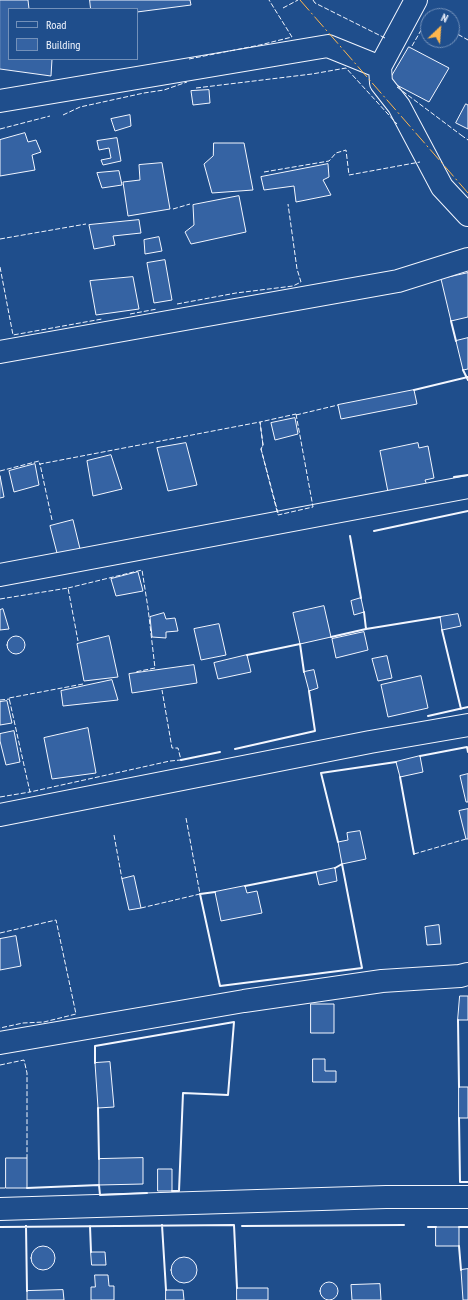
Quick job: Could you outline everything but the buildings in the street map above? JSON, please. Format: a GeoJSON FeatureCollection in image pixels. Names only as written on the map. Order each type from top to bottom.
{"type":"FeatureCollection","features":[{"type":"Feature","properties":{"kind":"street"},"geometry":{"type":"LineString","coordinates":[[416,0],[380,67],[381,83],[399,106],[442,187],[468,215]]}},
{"type":"Feature","properties":{"kind":"street"},"geometry":{"type":"LineString","coordinates":[[0,102],[328,46],[380,67]]}},
{"type":"Feature","properties":{"kind":"street"},"geometry":{"type":"LineString","coordinates":[[0,352],[398,280],[468,259]]}},
{"type":"Feature","properties":{"kind":"street"},"geometry":{"type":"LineString","coordinates":[[0,575],[468,487]]}},
{"type":"Feature","properties":{"kind":"street"},"geometry":{"type":"LineString","coordinates":[[0,815],[468,725]]}},
{"type":"Feature","properties":{"kind":"street"},"geometry":{"type":"LineString","coordinates":[[0,1043],[244,1001],[382,981],[460,976],[468,974]]}},
{"type":"Feature","properties":{"kind":"street"},"geometry":{"type":"LineString","coordinates":[[0,1209],[378,1198],[468,1197]]}},
{"type":"Feature","properties":{"kind":"fence"},"geometry":{"type":"LineString","coordinates":[[189,59],[292,37],[269,0]]}},
{"type":"Feature","properties":{"kind":"fence"},"geometry":{"type":"LineString","coordinates":[[283,8],[298,0]]}},
{"type":"Feature","properties":{"kind":"fence"},"geometry":{"type":"LineString","coordinates":[[313,0],[315,3],[385,38]]}},
{"type":"Feature","properties":{"kind":"fence"},"geometry":{"type":"LineString","coordinates":[[412,46],[420,32]]}},
{"type":"Feature","properties":{"kind":"fence"},"geometry":{"type":"LineString","coordinates":[[460,36],[468,40]]}},
{"type":"Feature","properties":{"kind":"fence"},"geometry":{"type":"LineString","coordinates":[[196,88],[312,74],[346,68],[397,124]]}},
{"type":"Feature","properties":{"kind":"fence"},"geometry":{"type":"LineString","coordinates":[[63,115],[80,107],[164,90],[187,82]]}},
{"type":"Feature","properties":{"kind":"fence"},"geometry":{"type":"LineString","coordinates":[[397,87],[461,135]]}},
{"type":"Feature","properties":{"kind":"fence"},"geometry":{"type":"LineString","coordinates":[[0,129],[50,116]]}},
{"type":"Feature","properties":{"kind":"fence"},"geometry":{"type":"LineString","coordinates":[[461,135],[468,140]]}},
{"type":"Feature","properties":{"kind":"fence"},"geometry":{"type":"LineString","coordinates":[[264,172],[329,161],[336,153],[346,150],[349,175],[420,162]]}},
{"type":"Feature","properties":{"kind":"fence"},"geometry":{"type":"LineString","coordinates":[[173,209],[190,204]]}},
{"type":"Feature","properties":{"kind":"fence"},"geometry":{"type":"LineString","coordinates":[[177,304],[236,293],[293,286],[301,282],[297,269],[288,204]]}},
{"type":"Feature","properties":{"kind":"fence"},"geometry":{"type":"LineString","coordinates":[[0,239],[86,224]]}},
{"type":"Feature","properties":{"kind":"fence"},"geometry":{"type":"LineString","coordinates":[[0,267],[13,335],[102,319]]}},
{"type":"Feature","properties":{"kind":"fence"},"geometry":{"type":"LineString","coordinates":[[130,314],[157,309]]}},
{"type":"Feature","properties":{"kind":"fence"},"geometry":{"type":"LineString","coordinates":[[296,415],[338,405]]}},
{"type":"Feature","properties":{"kind":"fence"},"geometry":{"type":"LineString","coordinates":[[296,414],[313,507],[278,515],[261,449],[263,445],[260,422],[296,414]]}},
{"type":"Feature","properties":{"kind":"fence"},"geometry":{"type":"LineString","coordinates":[[52,520],[40,464],[260,422],[263,445],[261,449],[278,513]]}},
{"type":"Feature","properties":{"kind":"fence"},"geometry":{"type":"LineString","coordinates":[[0,471],[39,461],[40,465]]}},
{"type":"Feature","properties":{"kind":"fence"},"geometry":{"type":"LineString","coordinates":[[68,588],[142,570],[155,668],[135,672]]}},
{"type":"Feature","properties":{"kind":"fence"},"geometry":{"type":"LineString","coordinates":[[0,599],[68,588],[78,641]]}},
{"type":"Feature","properties":{"kind":"fence"},"geometry":{"type":"LineString","coordinates":[[83,684],[9,698],[30,792],[170,761],[181,760],[178,748],[172,748],[162,690]]}},
{"type":"Feature","properties":{"kind":"fence"},"geometry":{"type":"LineString","coordinates":[[0,700],[10,699]]}},
{"type":"Feature","properties":{"kind":"fence"},"geometry":{"type":"LineString","coordinates":[[0,797],[30,791]]}},
{"type":"Feature","properties":{"kind":"fence"},"geometry":{"type":"LineString","coordinates":[[141,908],[200,894],[186,818]]}},
{"type":"Feature","properties":{"kind":"fence"},"geometry":{"type":"LineString","coordinates":[[114,835],[122,879]]}},
{"type":"Feature","properties":{"kind":"fence"},"geometry":{"type":"LineString","coordinates":[[414,854],[466,839]]}},
{"type":"Feature","properties":{"kind":"fence"},"geometry":{"type":"LineString","coordinates":[[0,933],[56,920],[76,1014],[44,1022],[23,1023],[0,1028]]}},
{"type":"Feature","properties":{"kind":"fence"},"geometry":{"type":"LineString","coordinates":[[0,1065],[24,1060],[27,1073],[27,1158]]}},
{"type":"Feature","properties":{"kind":"fence"},"geometry":{"type":"LineString","coordinates":[[0,1188],[6,1188]]}},
{"type":"Feature","properties":{"kind":"wall"},"geometry":{"type":"LineString","coordinates":[[451,321],[456,341]]}},
{"type":"Feature","properties":{"kind":"wall"},"geometry":{"type":"LineString","coordinates":[[463,370],[468,380]]}},
{"type":"Feature","properties":{"kind":"wall"},"geometry":{"type":"LineString","coordinates":[[414,390],[468,377]]}},
{"type":"Feature","properties":{"kind":"wall"},"geometry":{"type":"LineString","coordinates":[[454,477],[468,475]]}},
{"type":"Feature","properties":{"kind":"wall"},"geometry":{"type":"LineString","coordinates":[[374,531],[468,511]]}},
{"type":"Feature","properties":{"kind":"wall"},"geometry":{"type":"LineString","coordinates":[[350,536],[361,598]]}},
{"type":"Feature","properties":{"kind":"wall"},"geometry":{"type":"LineString","coordinates":[[364,612],[366,629]]}},
{"type":"Feature","properties":{"kind":"wall"},"geometry":{"type":"LineString","coordinates":[[331,637],[366,629],[440,617]]}},
{"type":"Feature","properties":{"kind":"wall"},"geometry":{"type":"LineString","coordinates":[[442,630],[461,709]]}},
{"type":"Feature","properties":{"kind":"wall"},"geometry":{"type":"LineString","coordinates":[[247,655],[300,644],[304,672]]}},
{"type":"Feature","properties":{"kind":"wall"},"geometry":{"type":"LineString","coordinates":[[235,749],[315,731],[309,691]]}},
{"type":"Feature","properties":{"kind":"wall"},"geometry":{"type":"LineString","coordinates":[[428,716],[468,707]]}},
{"type":"Feature","properties":{"kind":"wall"},"geometry":{"type":"LineString","coordinates":[[420,756],[467,747],[468,752]]}},
{"type":"Feature","properties":{"kind":"wall"},"geometry":{"type":"LineString","coordinates":[[181,760],[220,752]]}},
{"type":"Feature","properties":{"kind":"wall"},"geometry":{"type":"LineString","coordinates":[[338,842],[321,773],[396,762]]}},
{"type":"Feature","properties":{"kind":"wall"},"geometry":{"type":"LineString","coordinates":[[400,777],[414,854]]}},
{"type":"Feature","properties":{"kind":"wall"},"geometry":{"type":"LineString","coordinates":[[215,892],[200,894],[220,986],[362,968],[342,864],[335,868]]}},
{"type":"Feature","properties":{"kind":"wall"},"geometry":{"type":"LineString","coordinates":[[245,886],[316,872]]}},
{"type":"Feature","properties":{"kind":"wall"},"geometry":{"type":"LineString","coordinates":[[458,1020],[459,1087]]}},
{"type":"Feature","properties":{"kind":"wall"},"geometry":{"type":"LineString","coordinates":[[95,1063],[95,1046],[234,1022],[228,1095],[183,1093],[179,1191],[172,1191]]}},
{"type":"Feature","properties":{"kind":"wall"},"geometry":{"type":"LineString","coordinates":[[98,1108],[99,1159]]}},
{"type":"Feature","properties":{"kind":"wall"},"geometry":{"type":"LineString","coordinates":[[459,1118],[460,1182],[468,1182]]}},
{"type":"Feature","properties":{"kind":"wall"},"geometry":{"type":"LineString","coordinates":[[27,1188],[99,1185],[100,1195],[147,1193]]}},
{"type":"Feature","properties":{"kind":"wall"},"geometry":{"type":"LineString","coordinates":[[162,1225],[166,1290]]}},
{"type":"Feature","properties":{"kind":"wall"},"geometry":{"type":"LineString","coordinates":[[0,1227],[234,1225],[237,1288]]}},
{"type":"Feature","properties":{"kind":"wall"},"geometry":{"type":"LineString","coordinates":[[242,1226],[404,1225]]}},
{"type":"Feature","properties":{"kind":"wall"},"geometry":{"type":"LineString","coordinates":[[26,1226],[27,1291]]}},
{"type":"Feature","properties":{"kind":"wall"},"geometry":{"type":"LineString","coordinates":[[90,1226],[91,1252]]}},
{"type":"Feature","properties":{"kind":"wall"},"geometry":{"type":"LineString","coordinates":[[428,1227],[436,1227]]}},
{"type":"Feature","properties":{"kind":"wall"},"geometry":{"type":"LineString","coordinates":[[459,1227],[468,1227]]}},
{"type":"Feature","properties":{"kind":"wall"},"geometry":{"type":"LineString","coordinates":[[459,1246],[461,1270]]}},
{"type":"Feature","properties":{"kind":"power"},"geometry":{"type":"LineString","coordinates":[[300,0],[468,193]]}}]}
